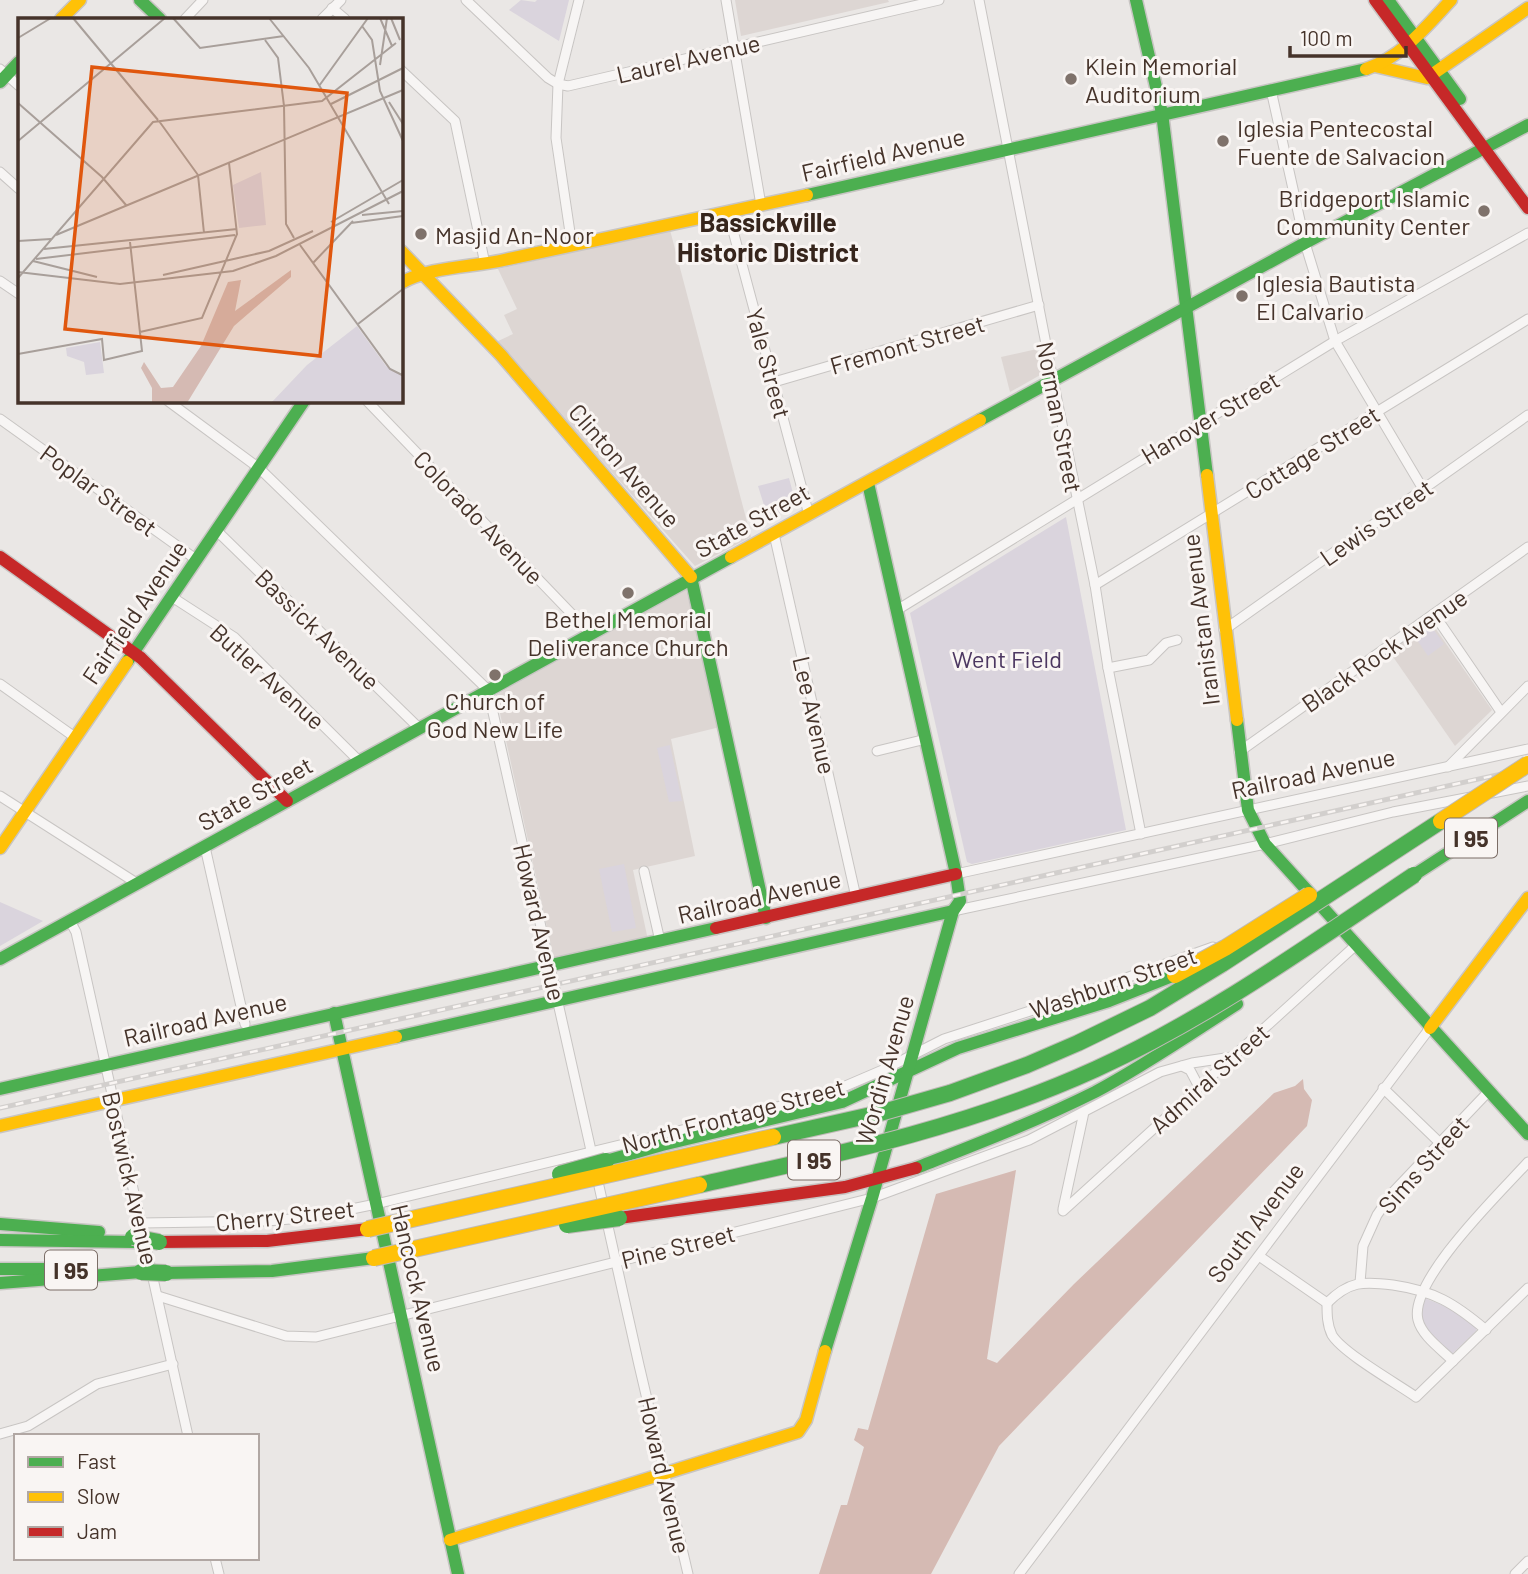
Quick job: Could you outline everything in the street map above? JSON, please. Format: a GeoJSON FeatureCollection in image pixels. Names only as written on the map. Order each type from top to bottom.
{"type":"FeatureCollection","features":[{"type":"Feature","properties":{"kind":"main road"},"geometry":{"type":"LineString","coordinates":[[62,18],[80,0]]}},
{"type":"Feature","properties":{"kind":"main road"},"geometry":{"type":"LineString","coordinates":[[140,0],[159,18]]}},
{"type":"Feature","properties":{"kind":"main road","name":"Iranistan Avenue"},"geometry":{"type":"LineString","coordinates":[[1136,0],[1162,113],[1248,810],[1265,844],[1528,1134]]}},
{"type":"Feature","properties":{"kind":"main road"},"geometry":{"type":"LineString","coordinates":[[1375,0],[1411,41],[1528,194]]}},
{"type":"Feature","properties":{"kind":"main road"},"geometry":{"type":"LineString","coordinates":[[1388,0],[1411,41]]}},
{"type":"Feature","properties":{"kind":"main road","name":"Fairfield Avenue"},"geometry":{"type":"LineString","coordinates":[[402,282],[424,274],[485,264],[761,205],[1374,66],[1393,57],[1451,0]]}},
{"type":"Feature","properties":{"kind":"main road"},"geometry":{"type":"LineString","coordinates":[[1436,74],[1528,8]]}},
{"type":"Feature","properties":{"kind":"main road"},"geometry":{"type":"LineString","coordinates":[[7,78],[18,63]]}},
{"type":"Feature","properties":{"kind":"main road","name":"Fairfield Avenue"},"geometry":{"type":"LineString","coordinates":[[1374,66],[1427,78],[1436,74]]}},
{"type":"Feature","properties":{"kind":"main road","name":"State Street"},"geometry":{"type":"LineString","coordinates":[[0,959],[1053,380],[1528,125]]}},
{"type":"Feature","properties":{"kind":"main road"},"geometry":{"type":"LineString","coordinates":[[1489,145],[1528,208]]}},
{"type":"Feature","properties":{"kind":"main road","name":"Clinton Avenue"},"geometry":{"type":"LineString","coordinates":[[402,252],[501,355],[693,579],[766,918]]}},
{"type":"Feature","properties":{"kind":"main road","name":"Fairfield Avenue"},"geometry":{"type":"LineString","coordinates":[[0,848],[197,561],[259,468],[298,403]]}},
{"type":"Feature","properties":{"kind":"main road","name":"Wordin Avenue"},"geometry":{"type":"LineString","coordinates":[[450,1540],[799,1432],[806,1420],[953,911],[960,901],[869,483]]}},
{"type":"Feature","properties":{"kind":"main road"},"geometry":{"type":"LineString","coordinates":[[0,557],[134,652],[287,801]]}},
{"type":"Feature","properties":{"kind":"main road","name":"I 95"},"geometry":{"type":"LineString","coordinates":[[0,1240],[136,1234],[159,1242],[268,1241],[368,1229],[895,1109],[975,1085],[1053,1055],[1127,1020],[1199,979],[1528,762]]}},
{"type":"Feature","properties":{"kind":"main road","name":"I 95"},"geometry":{"type":"LineString","coordinates":[[0,1269],[166,1273],[272,1271],[374,1258],[934,1130],[1013,1104],[1112,1061],[1185,1023],[1528,801]]}},
{"type":"Feature","properties":{"kind":"main road"},"geometry":{"type":"LineString","coordinates":[[550,1188],[560,1174],[662,1144],[832,1105],[864,1093],[909,1063],[1109,1001],[1175,975],[1440,822]]}},
{"type":"Feature","properties":{"kind":"main road","name":"Railroad Avenue"},"geometry":{"type":"LineString","coordinates":[[0,1089],[956,874]]}},
{"type":"Feature","properties":{"kind":"main road"},"geometry":{"type":"LineString","coordinates":[[499,1231],[619,1218],[876,1181],[944,1158],[1071,1104],[1145,1064],[1237,1004],[1414,875]]}},
{"type":"Feature","properties":{"kind":"main road","name":"South Avenue"},"geometry":{"type":"LineString","coordinates":[[1430,1028],[1528,898]]}},
{"type":"Feature","properties":{"kind":"main road"},"geometry":{"type":"LineString","coordinates":[[0,1126],[953,911]]}},
{"type":"Feature","properties":{"kind":"main road","name":"Hancock Avenue"},"geometry":{"type":"LineString","coordinates":[[334,1013],[458,1574]]}},
{"type":"Feature","properties":{"kind":"main road"},"geometry":{"type":"LineString","coordinates":[[0,1224],[136,1234]]}},
{"type":"Feature","properties":{"kind":"main road"},"geometry":{"type":"LineString","coordinates":[[0,1283],[141,1272]]}},
{"type":"Feature","properties":{"kind":"street"},"geometry":{"type":"LineString","coordinates":[[186,18],[204,0]]}},
{"type":"Feature","properties":{"kind":"street"},"geometry":{"type":"LineString","coordinates":[[323,18],[341,0]]}},
{"type":"Feature","properties":{"kind":"street"},"geometry":{"type":"LineString","coordinates":[[466,0],[548,78],[558,84]]}},
{"type":"Feature","properties":{"kind":"street"},"geometry":{"type":"LineString","coordinates":[[572,246],[557,158],[558,84],[579,0]]}},
{"type":"Feature","properties":{"kind":"street"},"geometry":{"type":"LineString","coordinates":[[726,0],[761,205]]}},
{"type":"Feature","properties":{"kind":"street","name":"Laurel Avenue"},"geometry":{"type":"LineString","coordinates":[[558,84],[574,85],[939,0]]}},
{"type":"Feature","properties":{"kind":"street","name":"Norman Street"},"geometry":{"type":"LineString","coordinates":[[979,0],[1095,585],[1108,668],[1141,834]]}},
{"type":"Feature","properties":{"kind":"street"},"geometry":{"type":"LineString","coordinates":[[332,8],[344,18]]}},
{"type":"Feature","properties":{"kind":"street"},"geometry":{"type":"LineString","coordinates":[[402,72],[455,121],[485,264]]}},
{"type":"Feature","properties":{"kind":"street"},"geometry":{"type":"LineString","coordinates":[[1271,90],[1305,243],[1335,341],[1423,489]]}},
{"type":"Feature","properties":{"kind":"street"},"geometry":{"type":"LineString","coordinates":[[0,172],[18,188]]}},
{"type":"Feature","properties":{"kind":"street","name":"Yale Street"},"geometry":{"type":"LineString","coordinates":[[729,212],[809,515]]}},
{"type":"Feature","properties":{"kind":"street","name":"Hanover Street"},"geometry":{"type":"LineString","coordinates":[[897,610],[1335,341],[1528,233]]}},
{"type":"Feature","properties":{"kind":"street"},"geometry":{"type":"LineString","coordinates":[[0,281],[18,293]]}},
{"type":"Feature","properties":{"kind":"street","name":"Fremont Street"},"geometry":{"type":"LineString","coordinates":[[774,383],[1039,305]]}},
{"type":"Feature","properties":{"kind":"street","name":"Cottage Street"},"geometry":{"type":"LineString","coordinates":[[1095,585],[1528,318]]}},
{"type":"Feature","properties":{"kind":"street"},"geometry":{"type":"LineString","coordinates":[[169,402],[259,468],[488,690]]}},
{"type":"Feature","properties":{"kind":"street","name":"Colorado Avenue"},"geometry":{"type":"LineString","coordinates":[[368,402],[591,634]]}},
{"type":"Feature","properties":{"kind":"street","name":"Lewis Street"},"geometry":{"type":"LineString","coordinates":[[1224,630],[1528,415]]}},
{"type":"Feature","properties":{"kind":"street","name":"Poplar Street"},"geometry":{"type":"LineString","coordinates":[[0,419],[197,561]]}},
{"type":"Feature","properties":{"kind":"street","name":"Bassick Avenue"},"geometry":{"type":"LineString","coordinates":[[217,531],[419,727]]}},
{"type":"Feature","properties":{"kind":"street","name":"Lee Avenue"},"geometry":{"type":"LineString","coordinates":[[774,534],[856,897]]}},
{"type":"Feature","properties":{"kind":"street","name":"Black Rock Avenue"},"geometry":{"type":"LineString","coordinates":[[1239,752],[1528,547]]}},
{"type":"Feature","properties":{"kind":"street","name":"Butler Avenue"},"geometry":{"type":"LineString","coordinates":[[172,597],[234,637],[359,761]]}},
{"type":"Feature","properties":{"kind":"street"},"geometry":{"type":"LineString","coordinates":[[1434,614],[1501,712]]}},
{"type":"Feature","properties":{"kind":"street"},"geometry":{"type":"LineString","coordinates":[[1108,668],[1149,660],[1166,643],[1177,640]]}},
{"type":"Feature","properties":{"kind":"street"},"geometry":{"type":"LineString","coordinates":[[0,684],[76,738]]}},
{"type":"Feature","properties":{"kind":"street"},"geometry":{"type":"LineString","coordinates":[[1448,768],[1528,686]]}},
{"type":"Feature","properties":{"kind":"street","name":"Howard Avenue"},"geometry":{"type":"LineString","coordinates":[[488,690],[688,1574]]}},
{"type":"Feature","properties":{"kind":"street"},"geometry":{"type":"LineString","coordinates":[[877,751],[926,739]]}},
{"type":"Feature","properties":{"kind":"street","name":"Railroad Avenue"},"geometry":{"type":"LineString","coordinates":[[956,874],[1528,749]]}},
{"type":"Feature","properties":{"kind":"street"},"geometry":{"type":"LineString","coordinates":[[953,911],[1265,844],[1393,812],[1528,786]]}},
{"type":"Feature","properties":{"kind":"street"},"geometry":{"type":"LineString","coordinates":[[0,796],[138,884]]}},
{"type":"Feature","properties":{"kind":"street"},"geometry":{"type":"LineString","coordinates":[[205,847],[245,1024]]}},
{"type":"Feature","properties":{"kind":"street"},"geometry":{"type":"LineString","coordinates":[[644,871],[660,941]]}},
{"type":"Feature","properties":{"kind":"street","name":"Washburn Street"},"geometry":{"type":"LineString","coordinates":[[909,1063],[944,1039],[1226,943],[1308,893]]}},
{"type":"Feature","properties":{"kind":"street","name":"Bostwick Avenue"},"geometry":{"type":"LineString","coordinates":[[70,921],[76,932],[107,1065],[136,1234],[158,1296],[188,1434]]}},
{"type":"Feature","properties":{"kind":"street","name":"Admiral Street"},"geometry":{"type":"LineString","coordinates":[[1084,1112],[1063,1211],[1356,945]]}},
{"type":"Feature","properties":{"kind":"street","name":"South Avenue"},"geometry":{"type":"LineString","coordinates":[[1019,1574],[1430,1028]]}},
{"type":"Feature","properties":{"kind":"street","name":"Pine Street"},"geometry":{"type":"LineString","coordinates":[[158,1296],[286,1336],[316,1337],[872,1198],[1006,1149],[1160,1072],[1232,1057]]}},
{"type":"Feature","properties":{"kind":"street","name":"North Frontage Street"},"geometry":{"type":"LineString","coordinates":[[591,1152],[822,1096],[909,1063]]}},
{"type":"Feature","properties":{"kind":"street"},"geometry":{"type":"LineString","coordinates":[[1182,1066],[1190,1070],[1199,1087]]}},
{"type":"Feature","properties":{"kind":"street"},"geometry":{"type":"LineString","coordinates":[[1383,1088],[1440,1143]]}},
{"type":"Feature","properties":{"kind":"street","name":"Sims Street"},"geometry":{"type":"LineString","coordinates":[[1360,1283],[1363,1252],[1369,1230],[1377,1215],[1393,1192],[1489,1091]]}},
{"type":"Feature","properties":{"kind":"street","name":"Cherry Street"},"geometry":{"type":"LineString","coordinates":[[136,1234],[313,1217],[591,1152]]}},
{"type":"Feature","properties":{"kind":"street"},"geometry":{"type":"LineString","coordinates":[[1453,1361],[1428,1337],[1419,1324],[1417,1310],[1423,1289],[1447,1253],[1528,1162]]}},
{"type":"Feature","properties":{"kind":"street"},"geometry":{"type":"LineString","coordinates":[[1259,1256],[1327,1303]]}},
{"type":"Feature","properties":{"kind":"street"},"geometry":{"type":"LineString","coordinates":[[1486,1330],[1463,1311],[1423,1289],[1373,1282],[1360,1283],[1339,1291],[1327,1303],[1327,1320],[1333,1336],[1345,1348],[1416,1397],[1486,1330],[1528,1288]]}},
{"type":"Feature","properties":{"kind":"street"},"geometry":{"type":"LineString","coordinates":[[0,1434],[28,1426],[97,1384],[173,1364]]}},
{"type":"Feature","properties":{"kind":"street"},"geometry":{"type":"LineString","coordinates":[[1515,1574],[1528,1561]]}},
{"type":"Feature","properties":{"kind":"shaded area"},"geometry":{"type":"Polygon","coordinates":[[[735,0],[888,0],[889,2],[741,36],[735,0]]]}},
{"type":"Feature","properties":{"kind":"shaded area"},"geometry":{"type":"Polygon","coordinates":[[[670,230],[751,537],[695,566],[496,342],[513,334],[504,315],[517,309],[498,269],[670,230]]]}},
{"type":"Feature","properties":{"kind":"shaded area"},"geometry":{"type":"Polygon","coordinates":[[[1037,349],[1042,374],[1010,392],[1001,357],[1037,349]]]}},
{"type":"Feature","properties":{"kind":"shaded area"},"geometry":{"type":"Polygon","coordinates":[[[686,590],[720,727],[671,739],[695,856],[633,870],[648,940],[554,959],[496,695],[686,590]]]}},
{"type":"Feature","properties":{"kind":"shaded area"},"geometry":{"type":"Polygon","coordinates":[[[1431,622],[1492,710],[1455,746],[1389,651],[1431,622]]]}},
{"type":"Feature","properties":{"kind":"shaded area"},"geometry":{"type":"Polygon","coordinates":[[[1303,1079],[1304,1089],[1312,1100],[1307,1126],[999,1446],[931,1574],[819,1574],[841,1505],[847,1505],[864,1447],[854,1440],[858,1428],[868,1430],[936,1194],[1016,1170],[987,1359],[997,1363],[1074,1284],[1274,1093],[1295,1086],[1303,1079]]]}},
{"type":"Feature","properties":{"kind":"green space"},"geometry":{"type":"Polygon","coordinates":[[[521,0],[569,0],[559,41],[509,10],[521,0]]]}},
{"type":"Feature","properties":{"kind":"green space"},"geometry":{"type":"Polygon","coordinates":[[[789,478],[795,501],[787,505],[788,509],[768,518],[758,486],[789,478]]]}},
{"type":"Feature","properties":{"kind":"green space","name":"Went Field"},"geometry":{"type":"Polygon","coordinates":[[[1066,517],[1126,830],[972,864],[967,862],[910,613],[1066,517]]]}},
{"type":"Feature","properties":{"kind":"green space"},"geometry":{"type":"Polygon","coordinates":[[[1431,626],[1444,644],[1428,656],[1415,637],[1431,626]]]}},
{"type":"Feature","properties":{"kind":"green space"},"geometry":{"type":"Polygon","coordinates":[[[670,745],[682,801],[669,802],[657,748],[670,745]]]}},
{"type":"Feature","properties":{"kind":"green space"},"geometry":{"type":"Polygon","coordinates":[[[624,864],[636,928],[612,932],[599,869],[624,864]]]}},
{"type":"Feature","properties":{"kind":"green space"},"geometry":{"type":"Polygon","coordinates":[[[0,902],[43,921],[0,946],[0,902]]]}},
{"type":"Feature","properties":{"kind":"green space"},"geometry":{"type":"Polygon","coordinates":[[[1424,1298],[1447,1307],[1477,1327],[1452,1354],[1424,1328],[1419,1314],[1424,1298]]]}},
{"type":"Feature","properties":{"kind":"railway"},"geometry":{"type":"LineString","coordinates":[[0,1108],[1528,768]]}},
{"type":"Feature","properties":{"kind":"traffic: fast"},"geometry":{"type":"LineString","coordinates":[[140,0],[159,18]]}},
{"type":"Feature","properties":{"kind":"traffic: fast"},"geometry":{"type":"LineString","coordinates":[[1136,0],[1162,113],[1207,475]]}},
{"type":"Feature","properties":{"kind":"traffic: fast"},"geometry":{"type":"LineString","coordinates":[[1388,0],[1460,99]]}},
{"type":"Feature","properties":{"kind":"traffic: fast"},"geometry":{"type":"LineString","coordinates":[[0,82],[18,63]]}},
{"type":"Feature","properties":{"kind":"traffic: fast"},"geometry":{"type":"LineString","coordinates":[[807,195],[1366,69]]}},
{"type":"Feature","properties":{"kind":"traffic: fast"},"geometry":{"type":"LineString","coordinates":[[980,420],[1528,125]]}},
{"type":"Feature","properties":{"kind":"traffic: fast"},"geometry":{"type":"LineString","coordinates":[[127,662],[303,402]]}},
{"type":"Feature","properties":{"kind":"traffic: fast"},"geometry":{"type":"LineString","coordinates":[[825,1351],[872,1198],[953,911],[960,901],[868,483]]}},
{"type":"Feature","properties":{"kind":"traffic: fast"},"geometry":{"type":"LineString","coordinates":[[0,959],[731,557]]}},
{"type":"Feature","properties":{"kind":"traffic: fast"},"geometry":{"type":"LineString","coordinates":[[691,577],[766,918]]}},
{"type":"Feature","properties":{"kind":"traffic: fast"},"geometry":{"type":"LineString","coordinates":[[1237,720],[1248,810],[1265,844],[1528,1134]]}},
{"type":"Feature","properties":{"kind":"traffic: fast"},"geometry":{"type":"LineString","coordinates":[[1414,875],[1528,801]]}},
{"type":"Feature","properties":{"kind":"traffic: fast"},"geometry":{"type":"LineString","coordinates":[[773,1137],[880,1113],[950,1093],[1078,1043],[1150,1008],[1222,964],[1441,821]]}},
{"type":"Feature","properties":{"kind":"traffic: fast"},"geometry":{"type":"LineString","coordinates":[[699,1185],[901,1138],[1000,1107],[1096,1069],[1220,1003],[1414,875]]}},
{"type":"Feature","properties":{"kind":"traffic: fast"},"geometry":{"type":"LineString","coordinates":[[396,1037],[953,911]]}},
{"type":"Feature","properties":{"kind":"traffic: fast"},"geometry":{"type":"LineString","coordinates":[[0,1089],[716,928]]}},
{"type":"Feature","properties":{"kind":"traffic: fast"},"geometry":{"type":"LineString","coordinates":[[606,1161],[842,1102],[958,1048],[1109,1001],[1175,975]]}},
{"type":"Feature","properties":{"kind":"traffic: fast"},"geometry":{"type":"LineString","coordinates":[[916,1168],[1095,1092],[1237,1004]]}},
{"type":"Feature","properties":{"kind":"traffic: fast"},"geometry":{"type":"LineString","coordinates":[[334,1013],[458,1574]]}},
{"type":"Feature","properties":{"kind":"traffic: fast"},"geometry":{"type":"LineString","coordinates":[[560,1174],[606,1161]]}},
{"type":"Feature","properties":{"kind":"traffic: fast"},"geometry":{"type":"LineString","coordinates":[[567,1225],[619,1218]]}},
{"type":"Feature","properties":{"kind":"traffic: fast"},"geometry":{"type":"LineString","coordinates":[[0,1224],[99,1232]]}},
{"type":"Feature","properties":{"kind":"traffic: fast"},"geometry":{"type":"LineString","coordinates":[[133,1237],[159,1242]]}},
{"type":"Feature","properties":{"kind":"traffic: fast"},"geometry":{"type":"LineString","coordinates":[[0,1240],[134,1242]]}},
{"type":"Feature","properties":{"kind":"traffic: fast"},"geometry":{"type":"LineString","coordinates":[[166,1273],[272,1271],[374,1258]]}},
{"type":"Feature","properties":{"kind":"traffic: fast"},"geometry":{"type":"LineString","coordinates":[[0,1269],[47,1269]]}},
{"type":"Feature","properties":{"kind":"traffic: fast"},"geometry":{"type":"LineString","coordinates":[[0,1283],[141,1272]]}},
{"type":"Feature","properties":{"kind":"traffic: fast"},"geometry":{"type":"LineString","coordinates":[[141,1272],[166,1273]]}},
{"type":"Feature","properties":{"kind":"traffic: slow"},"geometry":{"type":"LineString","coordinates":[[62,18],[80,0]]}},
{"type":"Feature","properties":{"kind":"traffic: slow"},"geometry":{"type":"LineString","coordinates":[[1366,69],[1402,49],[1423,31],[1451,0]]}},
{"type":"Feature","properties":{"kind":"traffic: slow"},"geometry":{"type":"LineString","coordinates":[[1375,66],[1427,78],[1528,8]]}},
{"type":"Feature","properties":{"kind":"traffic: slow"},"geometry":{"type":"LineString","coordinates":[[402,283],[437,271],[504,260],[807,195]]}},
{"type":"Feature","properties":{"kind":"traffic: slow"},"geometry":{"type":"LineString","coordinates":[[402,252],[501,355],[691,577]]}},
{"type":"Feature","properties":{"kind":"traffic: slow"},"geometry":{"type":"LineString","coordinates":[[731,557],[980,420]]}},
{"type":"Feature","properties":{"kind":"traffic: slow"},"geometry":{"type":"LineString","coordinates":[[1207,475],[1237,720]]}},
{"type":"Feature","properties":{"kind":"traffic: slow"},"geometry":{"type":"LineString","coordinates":[[0,848],[127,662]]}},
{"type":"Feature","properties":{"kind":"traffic: slow"},"geometry":{"type":"LineString","coordinates":[[1441,821],[1528,764]]}},
{"type":"Feature","properties":{"kind":"traffic: slow"},"geometry":{"type":"LineString","coordinates":[[1175,975],[1225,948],[1309,895]]}},
{"type":"Feature","properties":{"kind":"traffic: slow"},"geometry":{"type":"LineString","coordinates":[[1430,1028],[1528,898]]}},
{"type":"Feature","properties":{"kind":"traffic: slow"},"geometry":{"type":"LineString","coordinates":[[0,1126],[396,1037]]}},
{"type":"Feature","properties":{"kind":"traffic: slow"},"geometry":{"type":"LineString","coordinates":[[368,1229],[773,1137]]}},
{"type":"Feature","properties":{"kind":"traffic: slow"},"geometry":{"type":"LineString","coordinates":[[374,1258],[699,1185]]}},
{"type":"Feature","properties":{"kind":"traffic: slow"},"geometry":{"type":"LineString","coordinates":[[450,1540],[798,1432],[806,1420],[825,1351]]}},
{"type":"Feature","properties":{"kind":"traffic: jam"},"geometry":{"type":"LineString","coordinates":[[1375,0],[1528,208]]}},
{"type":"Feature","properties":{"kind":"traffic: jam"},"geometry":{"type":"LineString","coordinates":[[0,557],[141,658],[287,801]]}},
{"type":"Feature","properties":{"kind":"traffic: jam"},"geometry":{"type":"LineString","coordinates":[[716,928],[956,874]]}},
{"type":"Feature","properties":{"kind":"traffic: jam"},"geometry":{"type":"LineString","coordinates":[[619,1218],[845,1187],[916,1168]]}},
{"type":"Feature","properties":{"kind":"traffic: jam"},"geometry":{"type":"LineString","coordinates":[[159,1242],[267,1241],[368,1229]]}},
{"type":"Feature","properties":{"kind":"place","name":"Klein Memorial Auditorium"},"geometry":{"type":"Point","coordinates":[1071,79]}},
{"type":"Feature","properties":{"kind":"place","name":"Iglesia Pentecostal Fuente de Salvacion"},"geometry":{"type":"Point","coordinates":[1223,141]}},
{"type":"Feature","properties":{"kind":"place","name":"Bridgeport Islamic Community Center"},"geometry":{"type":"Point","coordinates":[1484,211]}},
{"type":"Feature","properties":{"kind":"place","name":"Masjid An-Noor"},"geometry":{"type":"Point","coordinates":[421,234]}},
{"type":"Feature","properties":{"kind":"place","name":"Iglesia Bautista El Calvario"},"geometry":{"type":"Point","coordinates":[1242,296]}},
{"type":"Feature","properties":{"kind":"place","name":"Bethel Memorial Deliverance Church"},"geometry":{"type":"Point","coordinates":[628,593]}},
{"type":"Feature","properties":{"kind":"place","name":"Church of God New Life"},"geometry":{"type":"Point","coordinates":[495,675]}},
{"type":"Feature","properties":{"kind":"district","name":"Bassickville Historic District"},"geometry":{"type":"Point","coordinates":[768,236]}}]}
